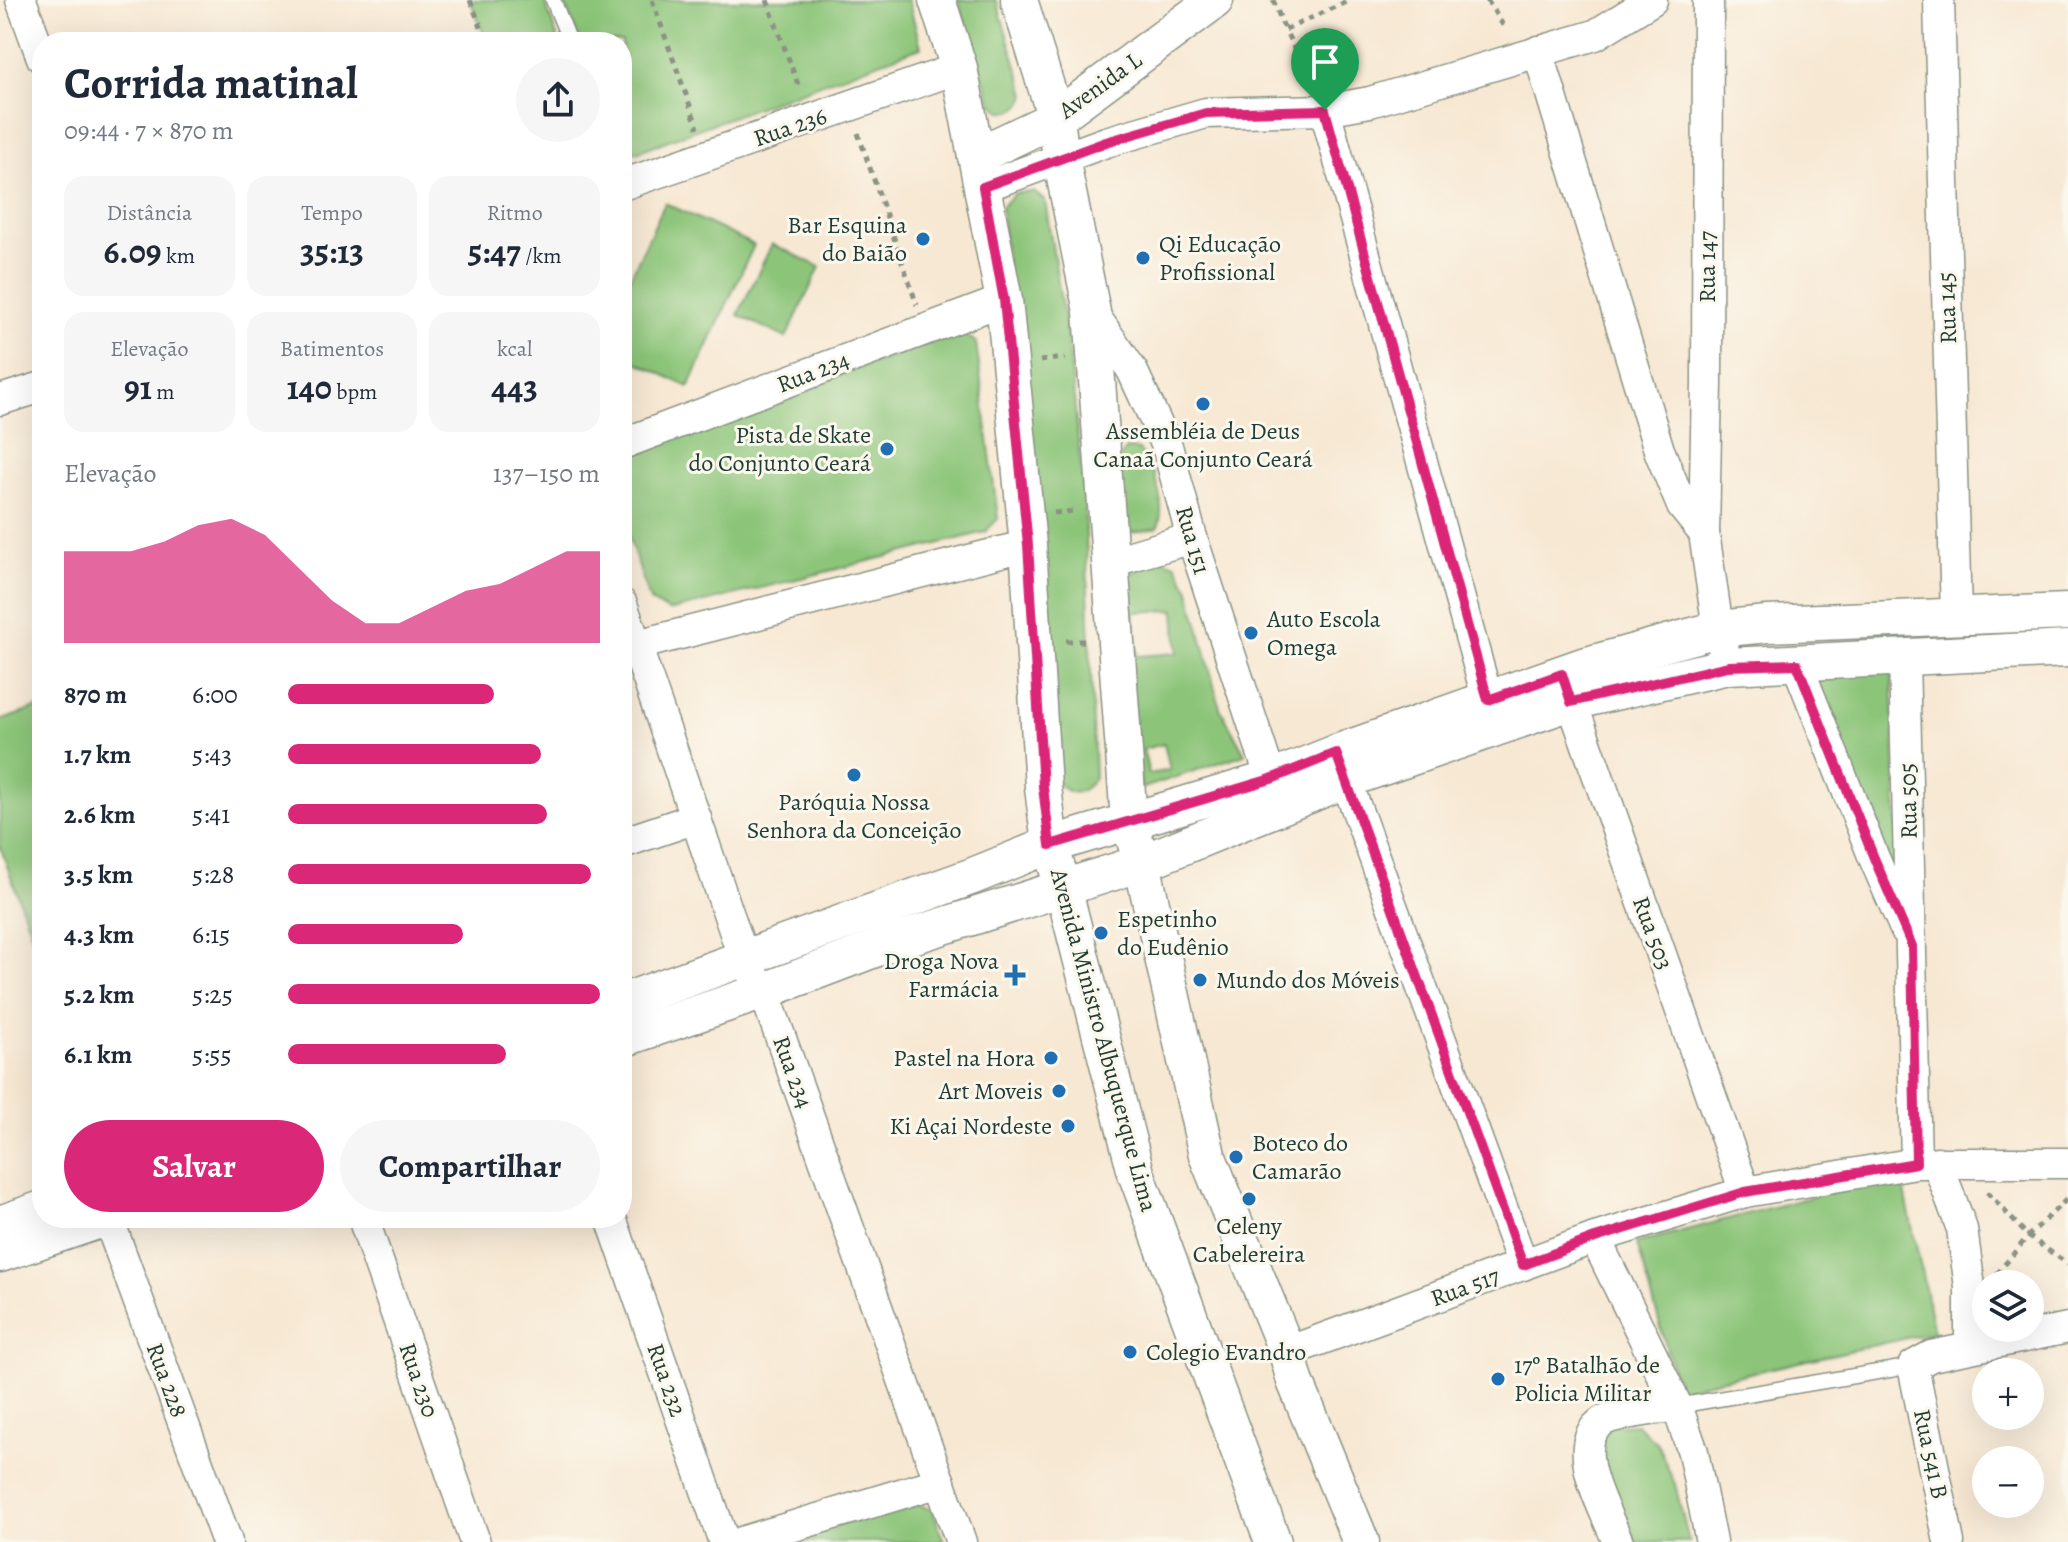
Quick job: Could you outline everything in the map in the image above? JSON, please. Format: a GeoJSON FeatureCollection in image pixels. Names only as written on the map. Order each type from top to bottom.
{"type":"FeatureCollection","features":[{"type":"Feature","properties":{"kind":"street"},"geometry":{"type":"LineString","coordinates":[[21,0],[33,32]]}},
{"type":"Feature","properties":{"kind":"street","name":"Avenida Ministro Albuquerque Lima"},"geometry":{"type":"LineString","coordinates":[[937,0],[959,68],[1004,300],[1028,545],[1043,787],[1050,845],[1136,1173],[1273,1542]]}},
{"type":"Feature","properties":{"kind":"street"},"geometry":{"type":"LineString","coordinates":[[1019,0],[1056,118],[1092,312],[1129,821],[1142,863],[1207,1155],[1361,1542]]}},
{"type":"Feature","properties":{"kind":"street","name":"Avenida L"},"geometry":{"type":"LineString","coordinates":[[979,172],[1215,0]]}},
{"type":"Feature","properties":{"kind":"street"},"geometry":{"type":"LineString","coordinates":[[979,172],[1061,158],[1206,113],[1325,110],[1370,102],[1595,35],[1652,0]]}},
{"type":"Feature","properties":{"kind":"street","name":"Rua 147"},"geometry":{"type":"LineString","coordinates":[[1708,0],[1704,533],[1718,629],[1728,666]]}},
{"type":"Feature","properties":{"kind":"street","name":"Rua 145"},"geometry":{"type":"LineString","coordinates":[[1939,0],[1956,616]]}},
{"type":"Feature","properties":{"kind":"street","name":"Rua 147"},"geometry":{"type":"LineString","coordinates":[[1538,51],[1659,450],[1682,506],[1704,533]]}},
{"type":"Feature","properties":{"kind":"street","name":"Rua 236"},"geometry":{"type":"LineString","coordinates":[[632,179],[959,68]]}},
{"type":"Feature","properties":{"kind":"street"},"geometry":{"type":"LineString","coordinates":[[1325,110],[1492,714]]}},
{"type":"Feature","properties":{"kind":"street","name":"Rua 234"},"geometry":{"type":"LineString","coordinates":[[632,440],[1004,300]]}},
{"type":"Feature","properties":{"kind":"street","name":"Rua 151"},"geometry":{"type":"LineString","coordinates":[[1092,312],[1132,370],[1167,446],[1192,538],[1271,779]]}},
{"type":"Feature","properties":{"kind":"street"},"geometry":{"type":"LineString","coordinates":[[0,400],[32,390]]}},
{"type":"Feature","properties":{"kind":"street"},"geometry":{"type":"LineString","coordinates":[[1111,562],[1192,538]]}},
{"type":"Feature","properties":{"kind":"street"},"geometry":{"type":"LineString","coordinates":[[637,645],[1028,545]]}},
{"type":"Feature","properties":{"kind":"street"},"geometry":{"type":"LineString","coordinates":[[632,998],[744,959],[1063,887],[1142,863],[1341,766],[1566,688],[1718,629],[1767,624],[2068,612]]}},
{"type":"Feature","properties":{"kind":"street","name":"Rua 234"},"geometry":{"type":"LineString","coordinates":[[632,631],[744,959],[764,991],[961,1542]]}},
{"type":"Feature","properties":{"kind":"street"},"geometry":{"type":"LineString","coordinates":[[1566,688],[1728,666],[2068,649]]}},
{"type":"Feature","properties":{"kind":"street","name":"Rua 505"},"geometry":{"type":"LineString","coordinates":[[1904,657],[1912,946],[1938,1162],[1962,1229],[1970,1287],[1970,1347]]}},
{"type":"Feature","properties":{"kind":"street","name":"Rua 505"},"geometry":{"type":"LineString","coordinates":[[1797,664],[1912,946]]}},
{"type":"Feature","properties":{"kind":"street","name":"Rua 503"},"geometry":{"type":"LineString","coordinates":[[1566,688],[1745,1192]]}},
{"type":"Feature","properties":{"kind":"street"},"geometry":{"type":"LineString","coordinates":[[632,1036],[764,991],[973,876],[1050,845],[1271,779],[1341,766]]}},
{"type":"Feature","properties":{"kind":"street"},"geometry":{"type":"LineString","coordinates":[[1341,766],[1523,1265]]}},
{"type":"Feature","properties":{"kind":"street"},"geometry":{"type":"LineString","coordinates":[[632,840],[696,818]]}},
{"type":"Feature","properties":{"kind":"street","name":"Rua 517"},"geometry":{"type":"LineString","coordinates":[[1287,1352],[1595,1238],[1745,1192],[1938,1162],[2068,1163]]}},
{"type":"Feature","properties":{"kind":"street"},"geometry":{"type":"LineString","coordinates":[[0,1224],[32,1213]]}},
{"type":"Feature","properties":{"kind":"street"},"geometry":{"type":"LineString","coordinates":[[0,1254],[77,1228]]}},
{"type":"Feature","properties":{"kind":"street","name":"Rua 228"},"geometry":{"type":"LineString","coordinates":[[111,1228],[227,1542]]}},
{"type":"Feature","properties":{"kind":"street","name":"Rua 230"},"geometry":{"type":"LineString","coordinates":[[366,1228],[475,1542]]}},
{"type":"Feature","properties":{"kind":"street","name":"Rua 232"},"geometry":{"type":"LineString","coordinates":[[614,1228],[724,1542]]}},
{"type":"Feature","properties":{"kind":"street"},"geometry":{"type":"LineString","coordinates":[[1595,1238],[1677,1406],[1693,1452],[1711,1542]]}},
{"type":"Feature","properties":{"kind":"street"},"geometry":{"type":"LineString","coordinates":[[1913,1366],[1931,1356],[2068,1328]]}},
{"type":"Feature","properties":{"kind":"street","name":"Rua 541 B"},"geometry":{"type":"LineString","coordinates":[[1913,1366],[1949,1542]]}},
{"type":"Feature","properties":{"kind":"street"},"geometry":{"type":"LineString","coordinates":[[1618,1542],[1588,1466],[1586,1447],[1589,1436],[1604,1419],[1677,1406]]}},
{"type":"Feature","properties":{"kind":"street"},"geometry":{"type":"LineString","coordinates":[[741,1542],[940,1482]]}},
{"type":"Feature","properties":{"kind":"lane"},"geometry":{"type":"LineString","coordinates":[[553,0],[566,32]]}},
{"type":"Feature","properties":{"kind":"lane"},"geometry":{"type":"LineString","coordinates":[[1677,1406],[1913,1366]]}},
{"type":"Feature","properties":{"kind":"path"},"geometry":{"type":"LineString","coordinates":[[470,0],[483,32]]}},
{"type":"Feature","properties":{"kind":"path"},"geometry":{"type":"LineString","coordinates":[[652,0],[698,129]]}},
{"type":"Feature","properties":{"kind":"path"},"geometry":{"type":"LineString","coordinates":[[767,0],[800,90]]}},
{"type":"Feature","properties":{"kind":"path"},"geometry":{"type":"LineString","coordinates":[[1273,0],[1325,110]]}},
{"type":"Feature","properties":{"kind":"path"},"geometry":{"type":"LineString","coordinates":[[1285,30],[1350,0]]}},
{"type":"Feature","properties":{"kind":"path"},"geometry":{"type":"LineString","coordinates":[[1487,0],[1506,30]]}},
{"type":"Feature","properties":{"kind":"path"},"geometry":{"type":"LineString","coordinates":[[856,127],[918,310]]}},
{"type":"Feature","properties":{"kind":"path"},"geometry":{"type":"LineString","coordinates":[[1039,361],[1070,357]]}},
{"type":"Feature","properties":{"kind":"path"},"geometry":{"type":"LineString","coordinates":[[1048,514],[1085,510]]}},
{"type":"Feature","properties":{"kind":"path"},"geometry":{"type":"LineString","coordinates":[[1938,1162],[2028,1236],[2068,1264]]}},
{"type":"Feature","properties":{"kind":"path"},"geometry":{"type":"LineString","coordinates":[[2000,1270],[2028,1236],[2068,1198]]}},
{"type":"Feature","properties":{"kind":"green space"},"geometry":{"type":"Polygon","coordinates":[[[470,0],[544,0],[555,32],[483,32],[470,0]]]}},
{"type":"Feature","properties":{"kind":"green space"},"geometry":{"type":"Polygon","coordinates":[[[563,0],[908,0],[921,47],[636,152],[632,149],[632,32],[576,32],[563,0]]]}},
{"type":"Feature","properties":{"kind":"green space"},"geometry":{"type":"Polygon","coordinates":[[[958,0],[996,0],[1026,95],[1017,108],[1001,111],[991,102],[958,0]]]}},
{"type":"Feature","properties":{"kind":"green space"},"geometry":{"type":"Polygon","coordinates":[[[1034,192],[1045,201],[1070,357],[1085,510],[1095,778],[1085,788],[1075,792],[1065,790],[1055,780],[1001,207],[1015,193],[1034,192]]]}},
{"type":"Feature","properties":{"kind":"green space"},"geometry":{"type":"Polygon","coordinates":[[[665,203],[754,245],[689,387],[632,360],[632,274],[665,203]]]}},
{"type":"Feature","properties":{"kind":"green space"},"geometry":{"type":"Polygon","coordinates":[[[772,244],[820,267],[786,338],[738,315],[772,244]]]}},
{"type":"Feature","properties":{"kind":"green space"},"geometry":{"type":"Polygon","coordinates":[[[960,332],[976,342],[998,519],[985,532],[669,611],[650,601],[632,546],[632,449],[960,332]]]}},
{"type":"Feature","properties":{"kind":"green space"},"geometry":{"type":"Polygon","coordinates":[[[1127,449],[1139,450],[1145,457],[1158,487],[1161,509],[1157,528],[1122,534],[1117,477],[1121,456],[1127,449]]]}},
{"type":"Feature","properties":{"kind":"green space"},"geometry":{"type":"Polygon","coordinates":[[[1159,558],[1176,564],[1189,589],[1220,708],[1245,754],[1141,789],[1121,579],[1159,558]],[[1175,610],[1134,612],[1137,656],[1178,653],[1175,610]],[[1164,744],[1143,749],[1149,774],[1170,770],[1164,744]]]}},
{"type":"Feature","properties":{"kind":"green space"},"geometry":{"type":"Polygon","coordinates":[[[1892,666],[1901,951],[1816,676],[1892,666]]]}},
{"type":"Feature","properties":{"kind":"green space"},"geometry":{"type":"Polygon","coordinates":[[[32,710],[32,936],[0,846],[0,721],[32,710]]]}},
{"type":"Feature","properties":{"kind":"green space"},"geometry":{"type":"Polygon","coordinates":[[[1901,1173],[1934,1332],[1678,1389],[1637,1243],[1901,1173]]]}},
{"type":"Feature","properties":{"kind":"green space"},"geometry":{"type":"Polygon","coordinates":[[[1636,1424],[1657,1443],[1675,1484],[1689,1542],[1618,1542],[1588,1466],[1599,1426],[1636,1424]]]}},
{"type":"Feature","properties":{"kind":"green space"},"geometry":{"type":"Polygon","coordinates":[[[917,1504],[933,1510],[944,1542],[773,1542],[917,1504]]]}},
{"type":"Feature","properties":{"kind":"place","name":"Bar Esquina do Baião"},"geometry":{"type":"Point","coordinates":[923,239]}},
{"type":"Feature","properties":{"kind":"place","name":"Qi Educação Profissional"},"geometry":{"type":"Point","coordinates":[1143,258]}},
{"type":"Feature","properties":{"kind":"place","name":"Assembléia de Deus Canaã Conjunto Ceará"},"geometry":{"type":"Point","coordinates":[1203,404]}},
{"type":"Feature","properties":{"kind":"place","name":"Pista de Skate do Conjunto Ceará"},"geometry":{"type":"Point","coordinates":[887,449]}},
{"type":"Feature","properties":{"kind":"place","name":"Auto Escola Omega"},"geometry":{"type":"Point","coordinates":[1251,633]}},
{"type":"Feature","properties":{"kind":"place","name":"Paróquia Nossa Senhora da Conceição"},"geometry":{"type":"Point","coordinates":[854,775]}},
{"type":"Feature","properties":{"kind":"place","name":"Espetinho do Eudênio"},"geometry":{"type":"Point","coordinates":[1101,933]}},
{"type":"Feature","properties":{"kind":"place","name":"Droga Nova Farmácia"},"geometry":{"type":"Point","coordinates":[1015,975]}},
{"type":"Feature","properties":{"kind":"place","name":"Mundo dos Móveis"},"geometry":{"type":"Point","coordinates":[1200,980]}},
{"type":"Feature","properties":{"kind":"place","name":"Pastel na Hora"},"geometry":{"type":"Point","coordinates":[1051,1058]}},
{"type":"Feature","properties":{"kind":"place","name":"Art Moveis"},"geometry":{"type":"Point","coordinates":[1059,1091]}},
{"type":"Feature","properties":{"kind":"place","name":"Ki Açai Nordeste"},"geometry":{"type":"Point","coordinates":[1068,1126]}},
{"type":"Feature","properties":{"kind":"place","name":"Boteco do Camarão"},"geometry":{"type":"Point","coordinates":[1236,1157]}},
{"type":"Feature","properties":{"kind":"place","name":"Celeny Cabelereira"},"geometry":{"type":"Point","coordinates":[1249,1199]}},
{"type":"Feature","properties":{"kind":"place","name":"Colegio Evandro"},"geometry":{"type":"Point","coordinates":[1130,1352]}},
{"type":"Feature","properties":{"kind":"place","name":"17º Batalhão de Policia Militar"},"geometry":{"type":"Point","coordinates":[1498,1379]}},
{"type":"Feature","properties":{"kind":"route"},"geometry":{"type":"LineString","coordinates":[[1325,110],[1488,700],[1562,674],[1571,702],[1728,666],[1797,664],[1912,946],[1916,1163],[1745,1192],[1595,1238],[1523,1265],[1336,753],[1271,779],[1050,845],[1043,787],[1028,545],[1004,300],[983,187],[1106,142],[1206,113],[1325,110]]}}]}
